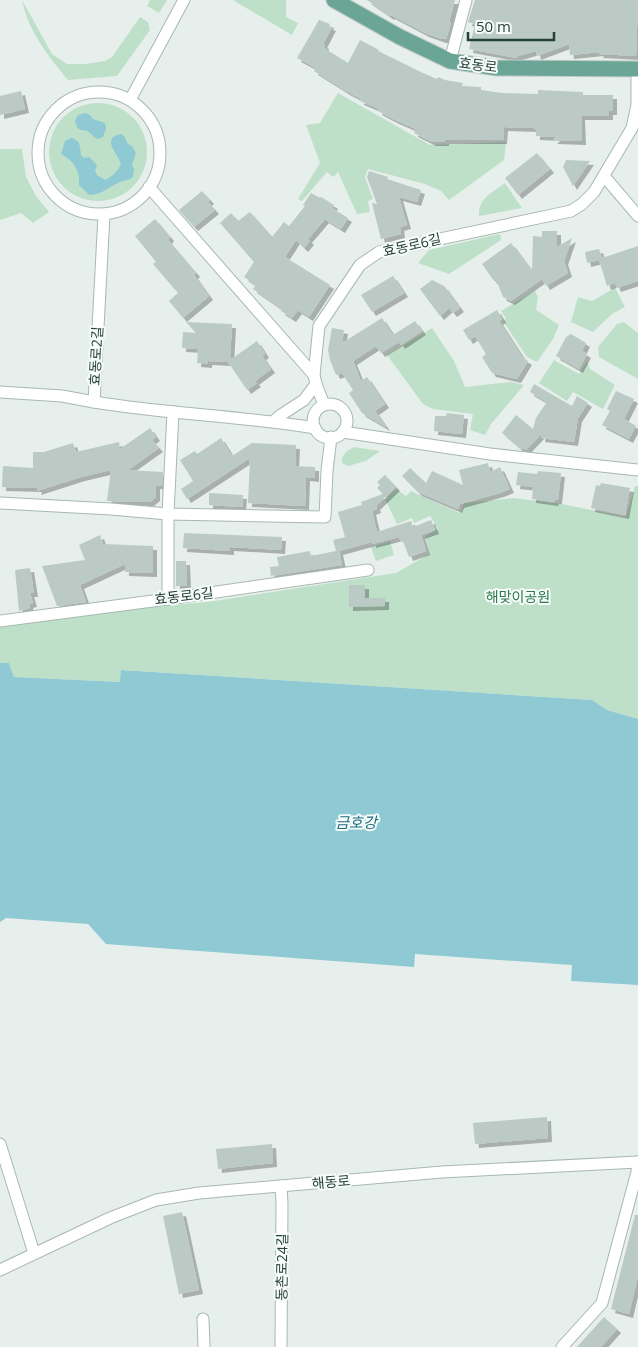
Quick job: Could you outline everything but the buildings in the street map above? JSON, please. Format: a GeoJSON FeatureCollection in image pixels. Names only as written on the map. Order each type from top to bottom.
{"type":"FeatureCollection","features":[{"type":"Feature","properties":{"kind":"main road","name":"효동로"},"geometry":{"type":"LineString","coordinates":[[334,0],[400,37],[450,61],[497,68],[638,69]]}},
{"type":"Feature","properties":{"kind":"street"},"geometry":{"type":"LineString","coordinates":[[130,100],[184,0]]}},
{"type":"Feature","properties":{"kind":"street"},"geometry":{"type":"LineString","coordinates":[[450,61],[466,0]]}},
{"type":"Feature","properties":{"kind":"street","name":"효동로6길"},"geometry":{"type":"LineString","coordinates":[[324,405],[315,380],[318,326],[360,265],[378,252],[570,211],[582,204],[594,192],[632,128],[637,106],[638,69]]}},
{"type":"Feature","properties":{"kind":"street"},"geometry":{"type":"LineString","coordinates":[[96,91],[114,93],[130,100],[148,116],[158,139],[160,155],[157,172],[150,187],[129,206],[104,215],[84,213],[68,206],[54,196],[44,181],[38,165],[37,147],[41,130],[50,115],[70,99],[96,91]]}},
{"type":"Feature","properties":{"kind":"street"},"geometry":{"type":"LineString","coordinates":[[604,176],[638,216]]}},
{"type":"Feature","properties":{"kind":"street"},"geometry":{"type":"LineString","coordinates":[[150,187],[315,380],[304,400],[281,415],[274,422]]}},
{"type":"Feature","properties":{"kind":"street","name":"효동로2길"},"geometry":{"type":"LineString","coordinates":[[0,392],[62,396],[94,402],[104,215]]}},
{"type":"Feature","properties":{"kind":"street"},"geometry":{"type":"LineString","coordinates":[[94,402],[315,428]]}},
{"type":"Feature","properties":{"kind":"street"},"geometry":{"type":"LineString","coordinates":[[324,405],[335,405],[344,411],[347,421],[343,432],[339,435],[331,437],[322,436],[315,428],[314,417],[324,405]]}},
{"type":"Feature","properties":{"kind":"street"},"geometry":{"type":"LineString","coordinates":[[168,599],[168,514],[174,412]]}},
{"type":"Feature","properties":{"kind":"street"},"geometry":{"type":"LineString","coordinates":[[343,432],[490,454],[638,470]]}},
{"type":"Feature","properties":{"kind":"street"},"geometry":{"type":"LineString","coordinates":[[0,503],[168,514],[325,517],[331,437]]}},
{"type":"Feature","properties":{"kind":"street","name":"효동로6길"},"geometry":{"type":"LineString","coordinates":[[0,620],[168,599],[368,570]]}},
{"type":"Feature","properties":{"kind":"street"},"geometry":{"type":"LineString","coordinates":[[0,1144],[34,1253]]}},
{"type":"Feature","properties":{"kind":"street"},"geometry":{"type":"LineString","coordinates":[[562,1347],[602,1303],[637,1172],[638,1162]]}},
{"type":"Feature","properties":{"kind":"street","name":"해동로"},"geometry":{"type":"LineString","coordinates":[[0,1270],[110,1218],[156,1200],[199,1193],[442,1172],[638,1162]]}},
{"type":"Feature","properties":{"kind":"street","name":"동촌로24길"},"geometry":{"type":"LineString","coordinates":[[281,1186],[281,1347]]}},
{"type":"Feature","properties":{"kind":"street"},"geometry":{"type":"LineString","coordinates":[[203,1319],[204,1347]]}},
{"type":"Feature","properties":{"kind":"green space"},"geometry":{"type":"Polygon","coordinates":[[[22,0],[52,54],[67,64],[86,64],[105,61],[112,57],[140,17],[148,22],[150,30],[117,76],[68,80],[34,33],[22,0]]]}},
{"type":"Feature","properties":{"kind":"green space"},"geometry":{"type":"Polygon","coordinates":[[[150,0],[167,0],[159,13],[147,6],[150,0]]]}},
{"type":"Feature","properties":{"kind":"green space"},"geometry":{"type":"Polygon","coordinates":[[[233,0],[286,0],[286,17],[298,23],[292,35],[233,0]]]}},
{"type":"Feature","properties":{"kind":"green space"},"geometry":{"type":"Polygon","coordinates":[[[338,93],[430,145],[506,142],[504,160],[449,200],[441,191],[425,184],[368,169],[365,177],[373,199],[368,201],[370,212],[357,214],[338,172],[333,177],[327,172],[302,201],[298,199],[320,163],[306,125],[320,123],[338,93]]]}},
{"type":"Feature","properties":{"kind":"green space"},"geometry":{"type":"Polygon","coordinates":[[[98,103],[117,107],[133,117],[143,133],[147,152],[143,171],[133,187],[117,197],[98,201],[79,197],[63,187],[53,171],[49,152],[53,133],[63,117],[79,107],[98,103]]]}},
{"type":"Feature","properties":{"kind":"green space"},"geometry":{"type":"Polygon","coordinates":[[[0,149],[22,149],[26,177],[36,196],[49,212],[33,223],[21,213],[0,220],[0,149]]]}},
{"type":"Feature","properties":{"kind":"green space"},"geometry":{"type":"Polygon","coordinates":[[[505,183],[522,208],[479,216],[483,200],[505,183]]]}},
{"type":"Feature","properties":{"kind":"green space"},"geometry":{"type":"Polygon","coordinates":[[[500,234],[501,240],[449,274],[418,263],[429,250],[500,234]]]}},
{"type":"Feature","properties":{"kind":"green space"},"geometry":{"type":"Polygon","coordinates":[[[615,288],[625,307],[612,314],[593,332],[571,322],[578,297],[592,301],[615,288]]]}},
{"type":"Feature","properties":{"kind":"green space"},"geometry":{"type":"Polygon","coordinates":[[[535,291],[538,297],[536,310],[559,325],[553,339],[537,362],[527,357],[503,321],[506,318],[501,311],[535,291]]]}},
{"type":"Feature","properties":{"kind":"green space"},"geometry":{"type":"Polygon","coordinates":[[[624,322],[638,333],[638,379],[599,357],[598,347],[617,324],[624,322]]]}},
{"type":"Feature","properties":{"kind":"green space"},"geometry":{"type":"Polygon","coordinates":[[[432,328],[454,361],[465,387],[511,382],[524,385],[491,424],[485,435],[470,430],[473,414],[433,409],[423,404],[387,355],[432,328]]]}},
{"type":"Feature","properties":{"kind":"green space"},"geometry":{"type":"Polygon","coordinates":[[[554,360],[579,374],[587,361],[590,369],[615,385],[603,409],[573,392],[567,401],[539,383],[554,360]]]}},
{"type":"Feature","properties":{"kind":"green space"},"geometry":{"type":"Polygon","coordinates":[[[354,447],[380,451],[366,461],[348,466],[342,463],[342,458],[346,452],[354,447]]]}},
{"type":"Feature","properties":{"kind":"green space","name":"해맞이공원"},"geometry":{"type":"Polygon","coordinates":[[[635,486],[638,486],[638,719],[607,710],[592,700],[122,670],[121,682],[14,677],[9,663],[0,663],[0,623],[214,601],[396,573],[429,554],[425,536],[438,529],[430,516],[414,523],[412,518],[397,524],[385,499],[396,489],[406,496],[411,491],[460,513],[464,503],[514,498],[562,504],[626,517],[635,486]]]}},
{"type":"Feature","properties":{"kind":"green space"},"geometry":{"type":"Polygon","coordinates":[[[390,541],[394,555],[376,561],[371,547],[390,541]]]}},
{"type":"Feature","properties":{"kind":"water"},"geometry":{"type":"Polygon","coordinates":[[[85,113],[93,119],[105,123],[106,129],[103,137],[97,139],[87,131],[78,128],[75,121],[78,115],[85,113]]]}},
{"type":"Feature","properties":{"kind":"water"},"geometry":{"type":"Polygon","coordinates":[[[121,134],[136,153],[132,165],[134,169],[133,177],[101,193],[89,195],[79,185],[75,167],[61,154],[65,141],[71,138],[77,140],[81,155],[84,158],[89,157],[97,165],[95,171],[97,175],[105,180],[114,174],[121,164],[111,142],[115,136],[121,134]]]}},
{"type":"Feature","properties":{"kind":"water","name":"금호강"},"geometry":{"type":"Polygon","coordinates":[[[0,663],[9,663],[14,677],[120,682],[121,670],[592,700],[607,710],[638,719],[638,985],[571,981],[572,965],[415,954],[414,967],[106,944],[88,924],[6,918],[0,922],[0,663]]]}}]}
